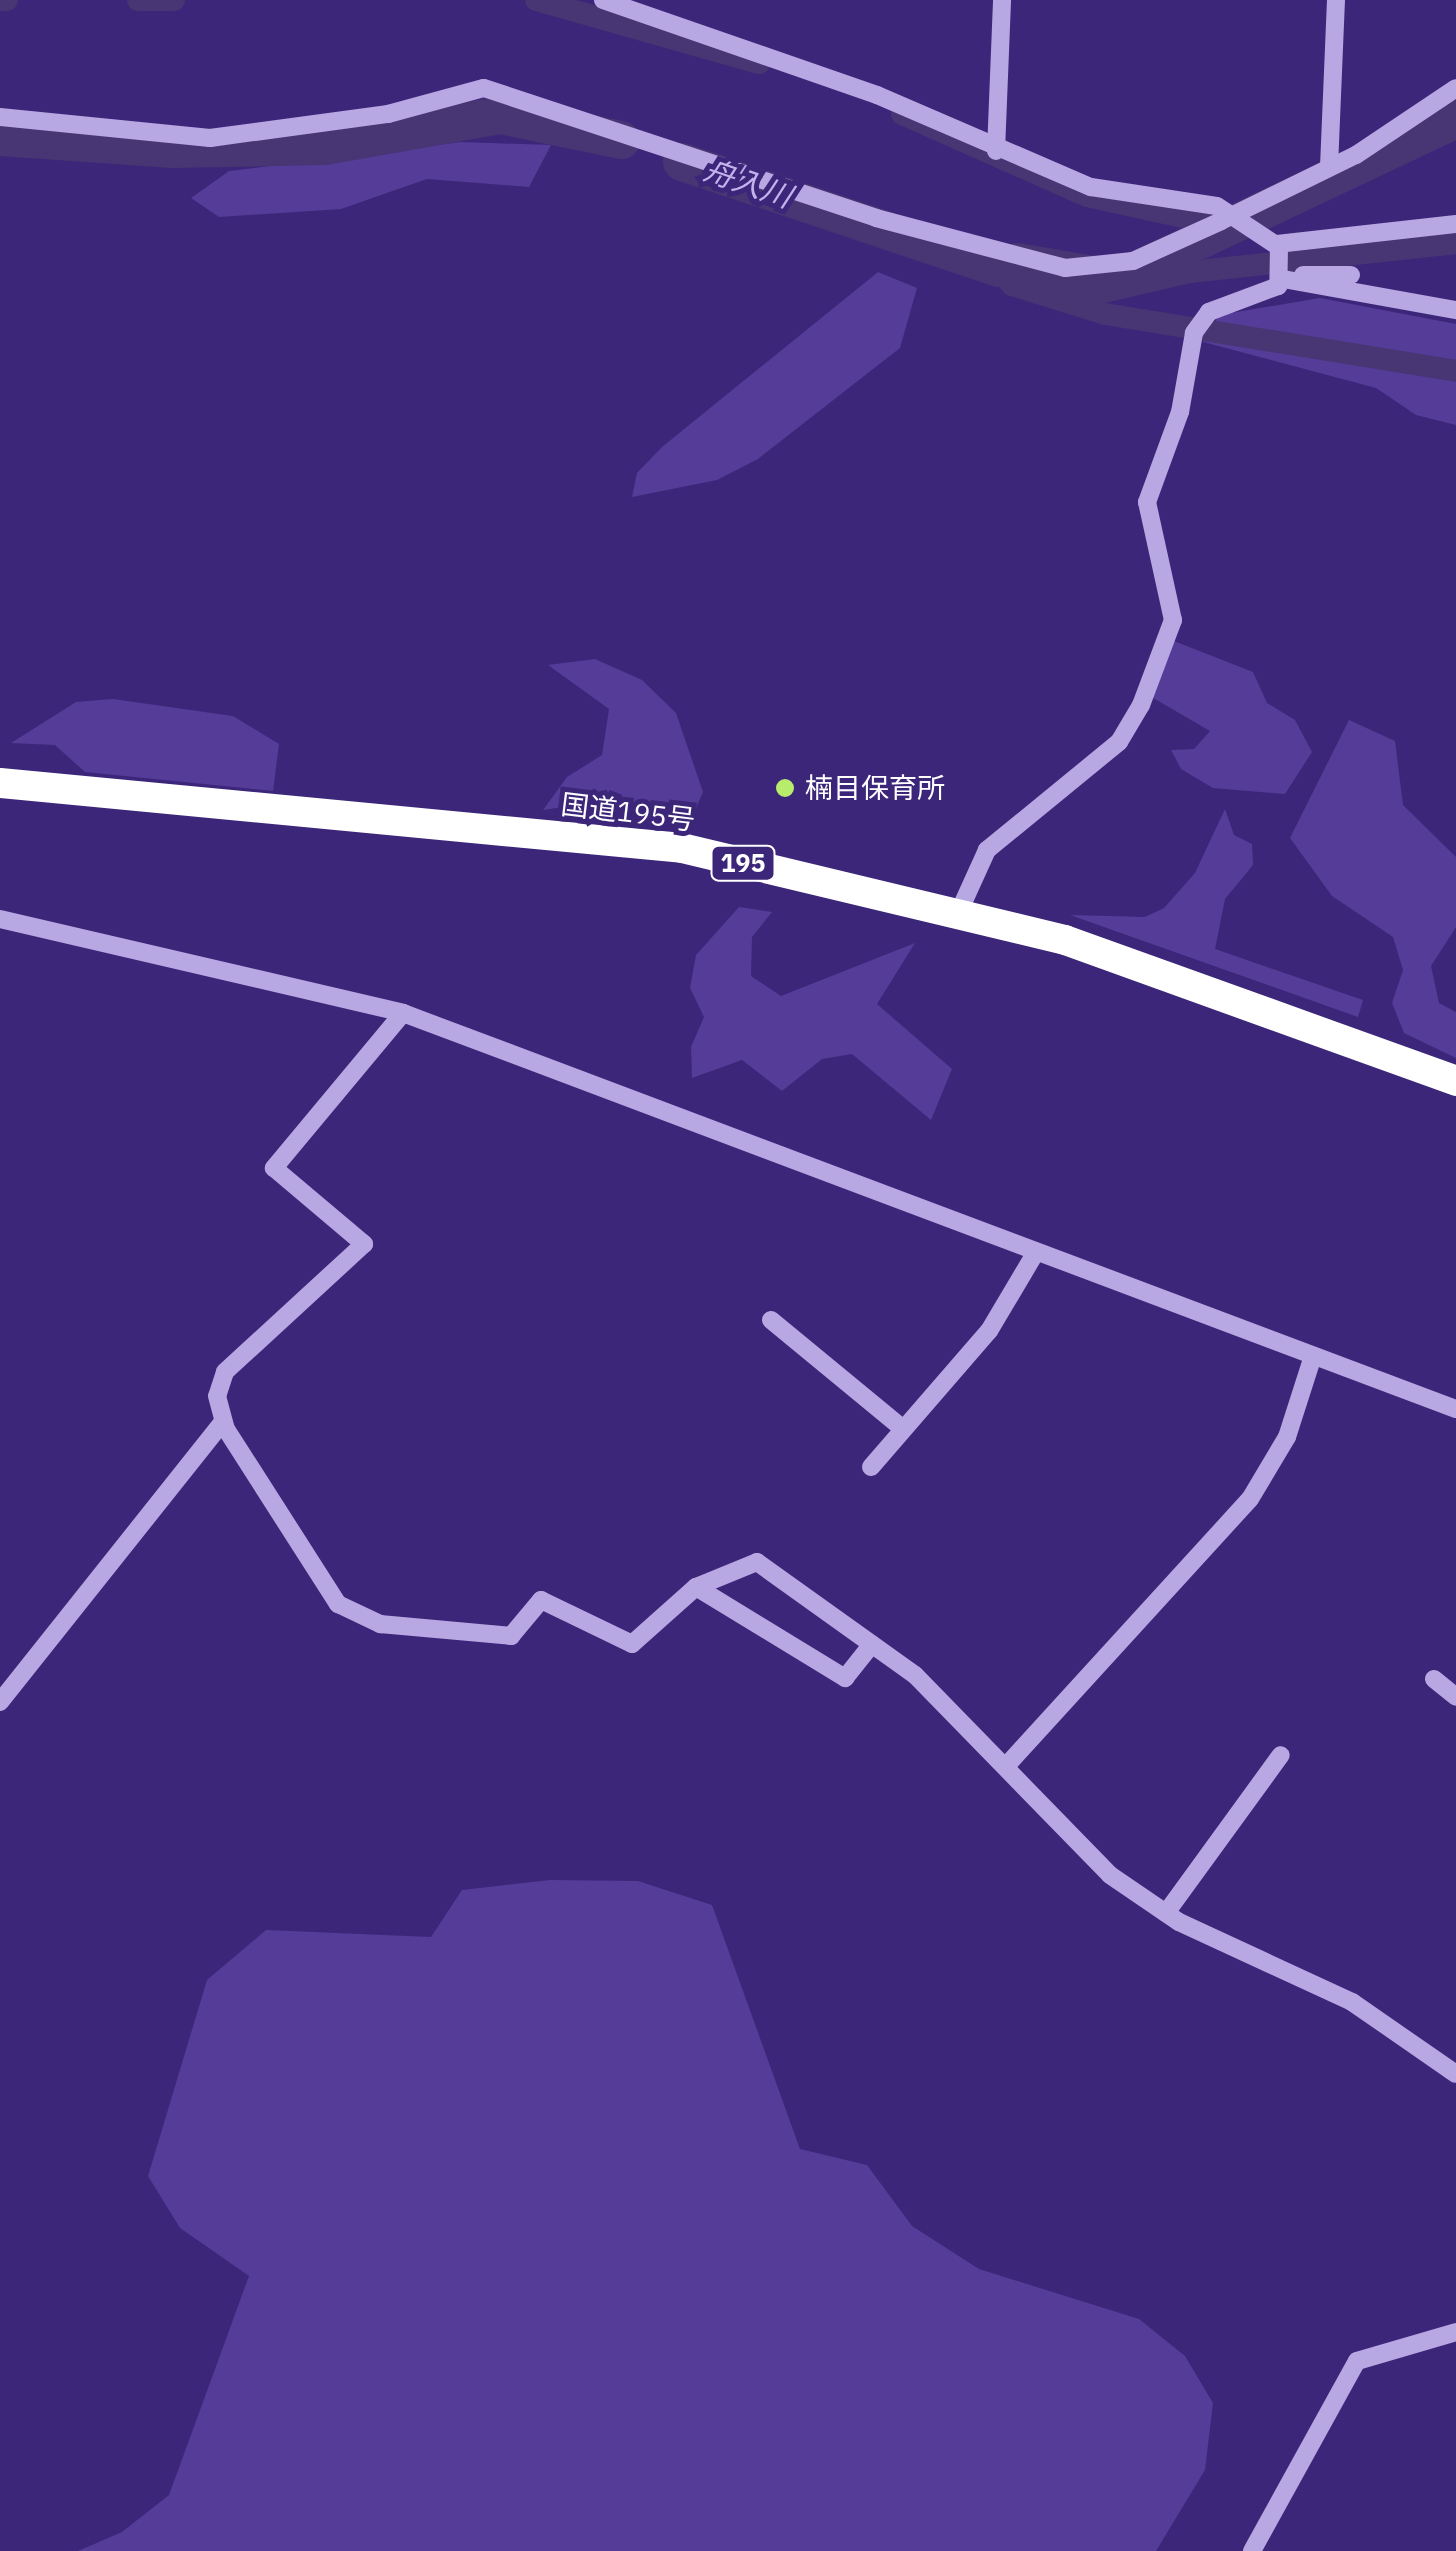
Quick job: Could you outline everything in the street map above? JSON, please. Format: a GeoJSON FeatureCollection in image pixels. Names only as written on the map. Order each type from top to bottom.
{"type":"FeatureCollection","features":[{"type":"Feature","properties":{"kind":"highway","name":"国道195号"},"geometry":{"type":"LineString","coordinates":[[0,782],[682,848],[1084,946],[1456,1081]]}},
{"type":"Feature","properties":{"kind":"street"},"geometry":{"type":"LineString","coordinates":[[602,0],[877,95],[996,151],[1091,187],[1241,220],[1278,245],[1456,224]]}},
{"type":"Feature","properties":{"kind":"street"},"geometry":{"type":"LineString","coordinates":[[996,151],[1002,0]]}},
{"type":"Feature","properties":{"kind":"street"},"geometry":{"type":"LineString","coordinates":[[1330,167],[1336,0]]}},
{"type":"Feature","properties":{"kind":"street"},"geometry":{"type":"LineString","coordinates":[[0,117],[210,138],[388,114],[484,88],[876,218],[1065,268],[1133,261],[1241,220],[1456,88]]}},
{"type":"Feature","properties":{"kind":"street"},"geometry":{"type":"LineString","coordinates":[[1278,245],[1284,274]]}},
{"type":"Feature","properties":{"kind":"street"},"geometry":{"type":"LineString","coordinates":[[1284,274],[1456,310]]}},
{"type":"Feature","properties":{"kind":"street"},"geometry":{"type":"LineString","coordinates":[[958,914],[988,850],[1119,742],[1142,705],[1173,620],[1147,502],[1180,412],[1198,325],[1284,274],[1351,275]]}},
{"type":"Feature","properties":{"kind":"street"},"geometry":{"type":"LineString","coordinates":[[0,920],[403,1014],[1456,1409]]}},
{"type":"Feature","properties":{"kind":"street"},"geometry":{"type":"LineString","coordinates":[[403,1014],[274,1168],[364,1244],[225,1372],[215,1411],[338,1604],[380,1624],[511,1636],[541,1600],[632,1644],[696,1587],[757,1562],[872,1644],[1006,1766],[1110,1875],[1166,1913],[1352,2002],[1456,2074]]}},
{"type":"Feature","properties":{"kind":"street"},"geometry":{"type":"LineString","coordinates":[[871,1466],[989,1331],[1036,1252]]}},
{"type":"Feature","properties":{"kind":"street"},"geometry":{"type":"LineString","coordinates":[[770,1320],[904,1429]]}},
{"type":"Feature","properties":{"kind":"street"},"geometry":{"type":"LineString","coordinates":[[1006,1766],[1250,1498],[1287,1437],[1312,1356]]}},
{"type":"Feature","properties":{"kind":"street"},"geometry":{"type":"LineString","coordinates":[[0,1702],[222,1423]]}},
{"type":"Feature","properties":{"kind":"street"},"geometry":{"type":"LineString","coordinates":[[696,1587],[845,1678],[872,1644]]}},
{"type":"Feature","properties":{"kind":"street"},"geometry":{"type":"LineString","coordinates":[[1434,1679],[1456,1697]]}},
{"type":"Feature","properties":{"kind":"street"},"geometry":{"type":"LineString","coordinates":[[1166,1913],[1281,1756]]}},
{"type":"Feature","properties":{"kind":"street"},"geometry":{"type":"LineString","coordinates":[[1252,2551],[1357,2361],[1456,2332]]}},
{"type":"Feature","properties":{"kind":"shaded area"},"geometry":{"type":"Polygon","coordinates":[[[461,142],[551,145],[529,187],[427,179],[341,209],[219,217],[191,198],[229,171],[461,142]]]}},
{"type":"Feature","properties":{"kind":"shaded area"},"geometry":{"type":"Polygon","coordinates":[[[878,272],[917,288],[900,348],[758,459],[717,480],[632,497],[637,473],[662,447],[878,272]]]}},
{"type":"Feature","properties":{"kind":"shaded area"},"geometry":{"type":"Polygon","coordinates":[[[1320,298],[1456,324],[1456,425],[1416,415],[1376,388],[1203,342],[1219,315],[1320,298]]]}},
{"type":"Feature","properties":{"kind":"shaded area"},"geometry":{"type":"Polygon","coordinates":[[[1174,641],[1253,672],[1267,703],[1295,720],[1312,752],[1285,794],[1213,788],[1181,769],[1171,750],[1194,749],[1210,731],[1148,695],[1174,641]]]}},
{"type":"Feature","properties":{"kind":"shaded area"},"geometry":{"type":"Polygon","coordinates":[[[595,659],[642,680],[676,713],[703,792],[691,820],[617,799],[543,810],[567,777],[602,755],[609,709],[548,665],[595,659]]]}},
{"type":"Feature","properties":{"kind":"shaded area"},"geometry":{"type":"Polygon","coordinates":[[[113,699],[233,716],[279,744],[273,791],[85,772],[55,745],[11,743],[76,702],[113,699]]]}},
{"type":"Feature","properties":{"kind":"shaded area"},"geometry":{"type":"Polygon","coordinates":[[[1349,720],[1395,741],[1403,805],[1456,857],[1456,927],[1431,966],[1439,1003],[1456,1012],[1456,1058],[1404,1033],[1392,1003],[1403,970],[1393,937],[1332,896],[1290,838],[1349,720]]]}},
{"type":"Feature","properties":{"kind":"shaded area"},"geometry":{"type":"Polygon","coordinates":[[[1225,809],[1234,835],[1252,844],[1253,865],[1225,899],[1215,949],[1363,1000],[1358,1017],[1070,915],[1145,917],[1164,908],[1195,873],[1225,809]]]}},
{"type":"Feature","properties":{"kind":"shaded area"},"geometry":{"type":"Polygon","coordinates":[[[739,907],[772,912],[752,937],[751,976],[781,996],[915,943],[877,1004],[952,1069],[931,1120],[852,1054],[822,1059],[782,1091],[742,1060],[692,1078],[691,1047],[704,1017],[690,988],[696,955],[739,907]]]}},
{"type":"Feature","properties":{"kind":"shaded area"},"geometry":{"type":"Polygon","coordinates":[[[550,1880],[638,1881],[712,1905],[800,2149],[867,2165],[912,2226],[979,2269],[1139,2319],[1185,2356],[1213,2403],[1205,2470],[1156,2551],[78,2551],[122,2532],[169,2495],[249,2276],[180,2228],[148,2176],[207,1980],[266,1930],[431,1937],[462,1890],[550,1880]]]}},
{"type":"Feature","properties":{"kind":"waterway"},"geometry":{"type":"LineString","coordinates":[[0,0],[7,0]]}},
{"type":"Feature","properties":{"kind":"waterway"},"geometry":{"type":"LineString","coordinates":[[138,0],[174,0]]}},
{"type":"Feature","properties":{"kind":"waterway"},"geometry":{"type":"LineString","coordinates":[[536,0],[759,63]]}},
{"type":"Feature","properties":{"kind":"waterway"},"geometry":{"type":"LineString","coordinates":[[902,114],[1087,196],[1233,228]]}},
{"type":"Feature","properties":{"kind":"waterway","name":"舟入川"},"geometry":{"type":"LineString","coordinates":[[0,137],[173,149],[325,146],[500,115],[621,140]]}},
{"type":"Feature","properties":{"kind":"waterway","name":"舟入川"},"geometry":{"type":"LineString","coordinates":[[682,162],[999,268],[1017,262],[1118,279],[1456,119]]}},
{"type":"Feature","properties":{"kind":"waterway"},"geometry":{"type":"LineString","coordinates":[[1050,282],[1099,293],[1190,272],[1456,243]]}},
{"type":"Feature","properties":{"kind":"waterway"},"geometry":{"type":"LineString","coordinates":[[999,268],[1012,285],[1105,314],[1456,371]]}},
{"type":"Feature","properties":{"kind":"place","name":"楠目保育所"},"geometry":{"type":"Point","coordinates":[785,788]}}]}
